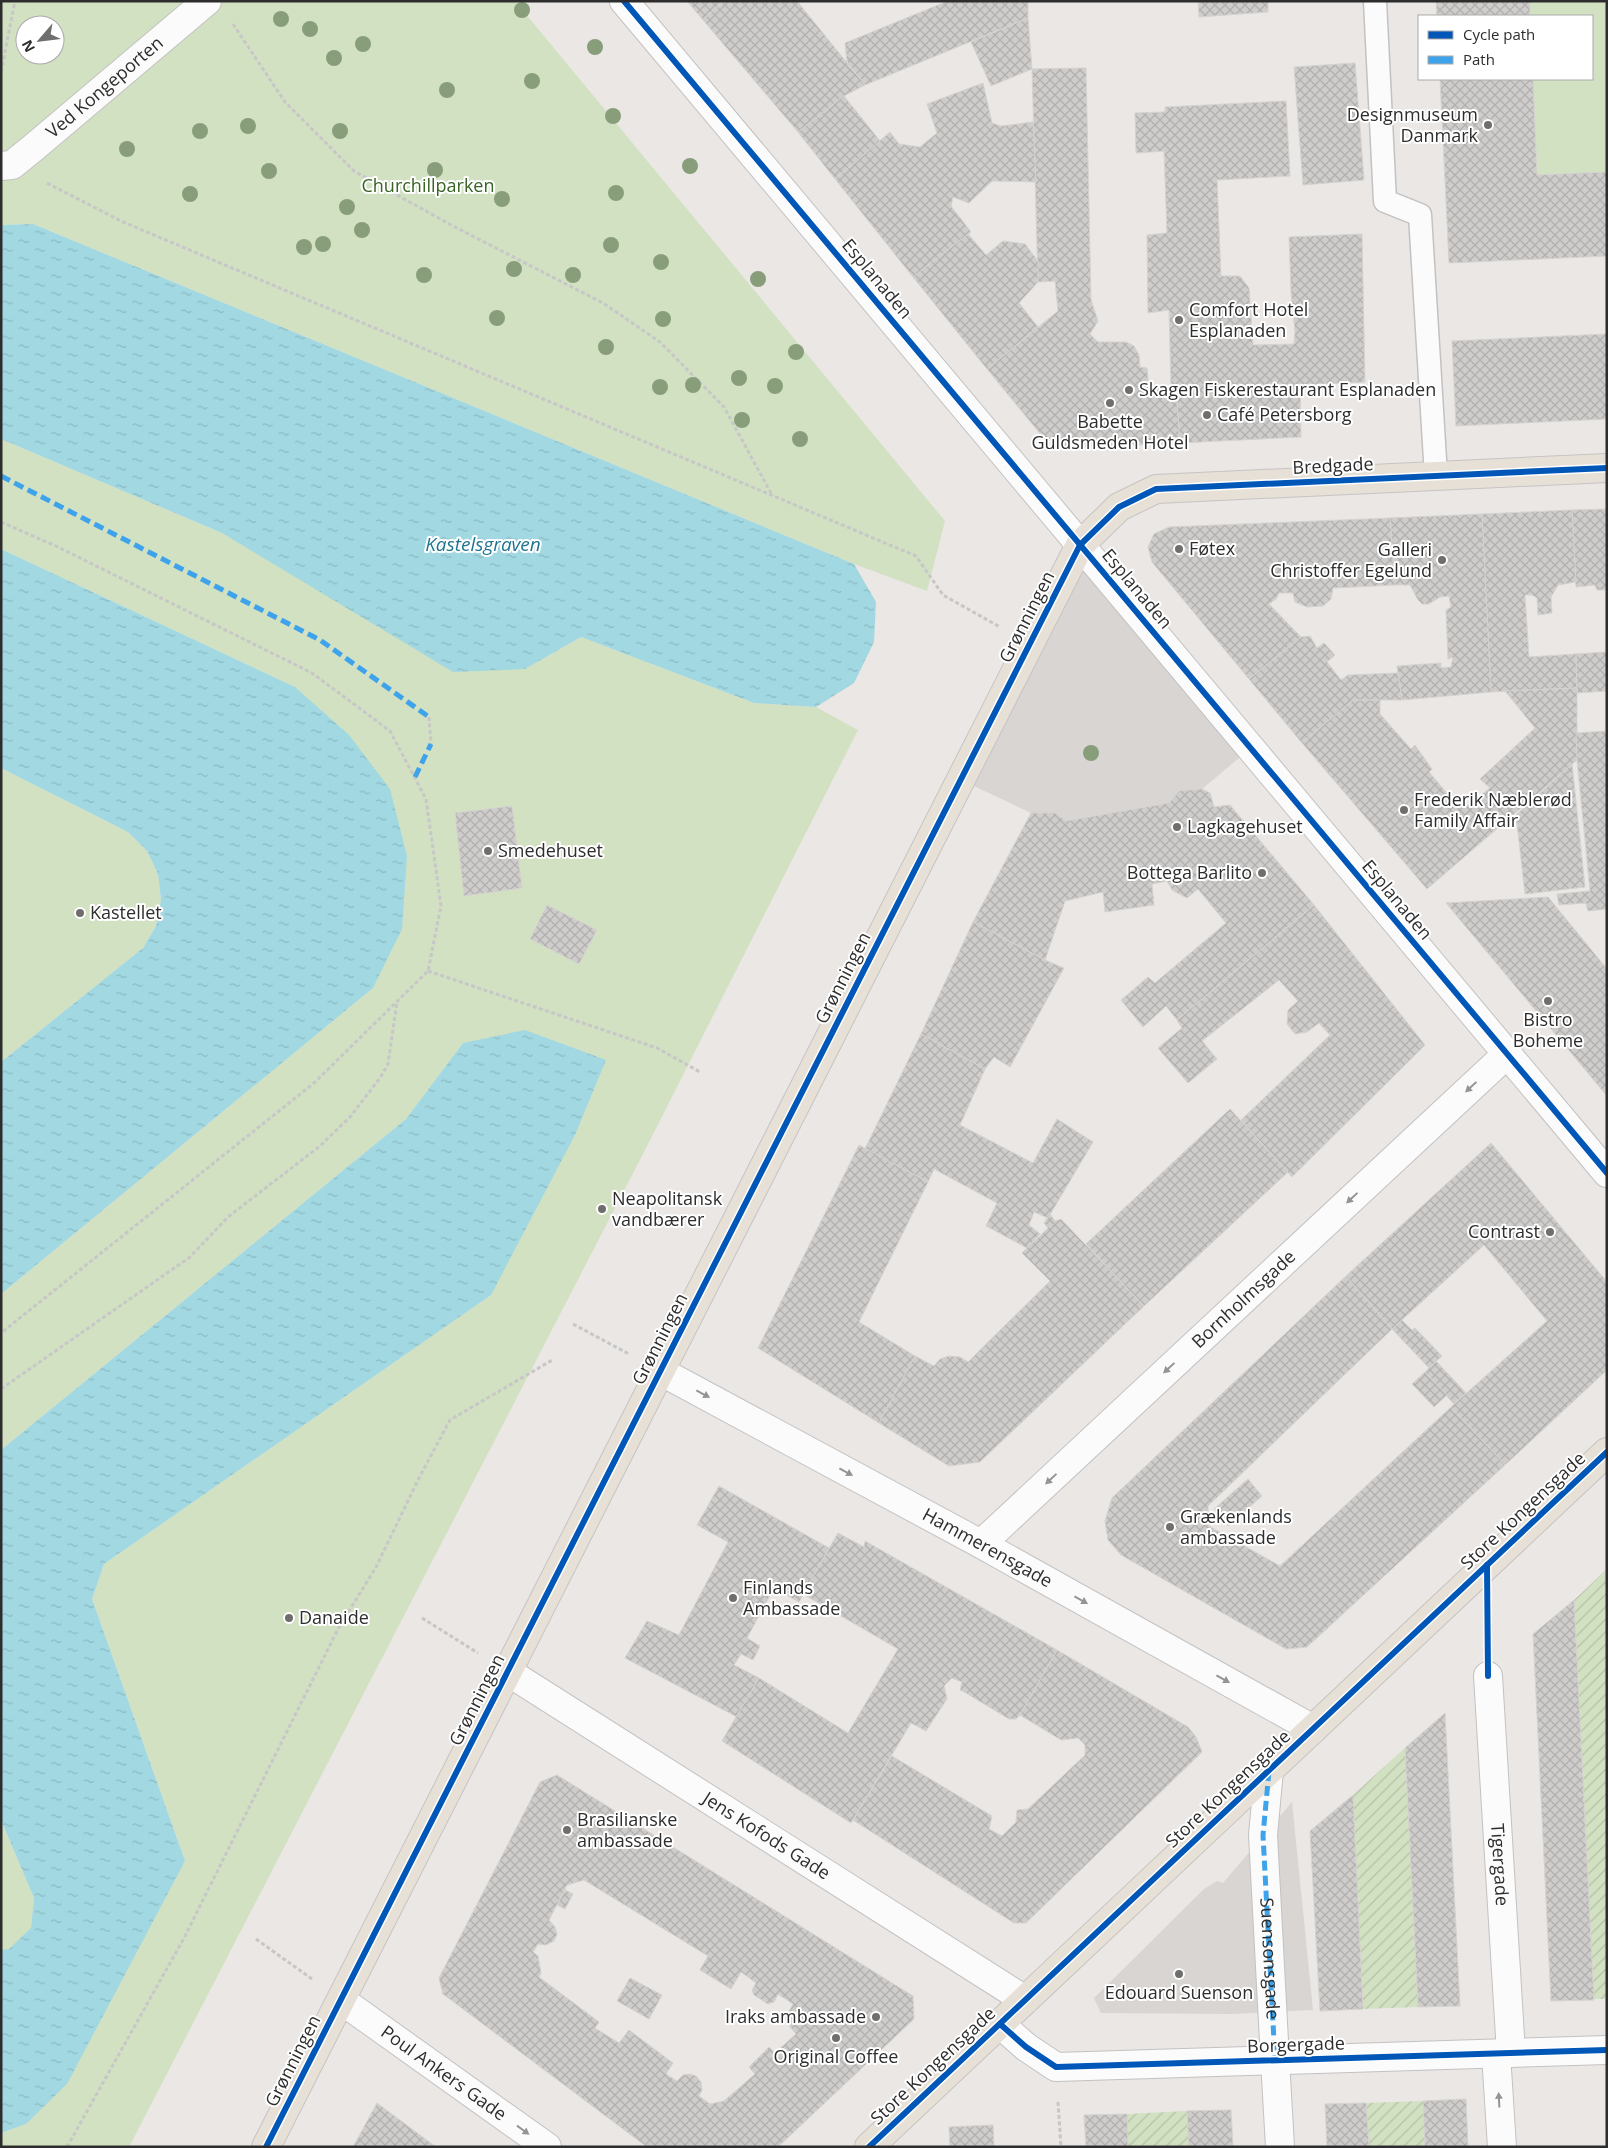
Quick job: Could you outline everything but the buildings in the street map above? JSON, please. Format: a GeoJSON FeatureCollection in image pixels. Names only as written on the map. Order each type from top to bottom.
{"type":"FeatureCollection","features":[{"type":"Feature","properties":{"kind":"main road","name":"Bredgade"},"geometry":{"type":"LineString","coordinates":[[1080,545],[1119,507],[1156,489],[1607,468]]}},
{"type":"Feature","properties":{"kind":"main road","name":"Grønningen"},"geometry":{"type":"LineString","coordinates":[[266,2147],[1080,545]]}},
{"type":"Feature","properties":{"kind":"main road","name":"Store Kongensgade"},"geometry":{"type":"LineString","coordinates":[[869,2147],[1607,1452]]}},
{"type":"Feature","properties":{"kind":"street","name":"Esplanaden"},"geometry":{"type":"LineString","coordinates":[[624,1],[1607,1173]]}},
{"type":"Feature","properties":{"kind":"street","name":"Ved Kongeporten"},"geometry":{"type":"LineString","coordinates":[[7,165],[218,9]]}},
{"type":"Feature","properties":{"kind":"street","name":"Bornholmsgade"},"geometry":{"type":"LineString","coordinates":[[981,1544],[1507,1054]]}},
{"type":"Feature","properties":{"kind":"street","name":"Hammerensgade"},"geometry":{"type":"LineString","coordinates":[[660,1371],[981,1544],[1313,1729]]}},
{"type":"Feature","properties":{"kind":"street","name":"Jens Kofods Gade"},"geometry":{"type":"LineString","coordinates":[[508,1672],[1025,2000]]}},
{"type":"Feature","properties":{"kind":"street","name":"Tigergade"},"geometry":{"type":"LineString","coordinates":[[1488,1676],[1504,2053],[1502,2147]]}},
{"type":"Feature","properties":{"kind":"street","name":"Suensonsgade"},"geometry":{"type":"LineString","coordinates":[[1270,1770],[1263,1835],[1280,2147]]}},
{"type":"Feature","properties":{"kind":"street","name":"Poul Ankers Gade"},"geometry":{"type":"LineString","coordinates":[[341,2000],[547,2147]]}},
{"type":"Feature","properties":{"kind":"street"},"geometry":{"type":"LineString","coordinates":[[1000,2024],[1026,2047],[1056,2067]]}},
{"type":"Feature","properties":{"kind":"street","name":"Borgergade"},"geometry":{"type":"LineString","coordinates":[[1056,2067],[1607,2050]]}},
{"type":"Feature","properties":{"kind":"lane"},"geometry":{"type":"LineString","coordinates":[[1375,1],[1385,201],[1420,215],[1436,476]]}},
{"type":"Feature","properties":{"kind":"path"},"geometry":{"type":"LineString","coordinates":[[1,72],[15,1]]}},
{"type":"Feature","properties":{"kind":"path"},"geometry":{"type":"LineString","coordinates":[[218,9],[285,102],[354,171],[453,226],[603,303],[660,342],[724,407],[772,496]]}},
{"type":"Feature","properties":{"kind":"path"},"geometry":{"type":"LineString","coordinates":[[7,165],[123,222],[916,556],[943,595],[1030,644]]}},
{"type":"Feature","properties":{"kind":"path"},"geometry":{"type":"LineString","coordinates":[[1,522],[58,547],[312,672],[390,731],[426,799],[441,906],[428,971],[314,1083],[1,1333]]}},
{"type":"Feature","properties":{"kind":"path"},"geometry":{"type":"LineString","coordinates":[[429,717],[431,744]]}},
{"type":"Feature","properties":{"kind":"path"},"geometry":{"type":"LineString","coordinates":[[428,971],[657,1048],[700,1072]]}},
{"type":"Feature","properties":{"kind":"path"},"geometry":{"type":"LineString","coordinates":[[1,1389],[190,1257],[228,1217],[312,1152],[350,1117],[380,1078],[388,1064],[398,1000]]}},
{"type":"Feature","properties":{"kind":"path"},"geometry":{"type":"LineString","coordinates":[[573,1324],[660,1371]]}},
{"type":"Feature","properties":{"kind":"path"},"geometry":{"type":"LineString","coordinates":[[67,2147],[184,1938],[338,1629],[376,1567],[420,1476],[450,1420],[554,1359]]}},
{"type":"Feature","properties":{"kind":"path"},"geometry":{"type":"LineString","coordinates":[[422,1618],[508,1672]]}},
{"type":"Feature","properties":{"kind":"path"},"geometry":{"type":"LineString","coordinates":[[256,1939],[341,2000]]}},
{"type":"Feature","properties":{"kind":"path"},"geometry":{"type":"LineString","coordinates":[[1056,2067],[1061,2147]]}},
{"type":"Feature","properties":{"kind":"green space","name":"Churchillparken"},"geometry":{"type":"Polygon","coordinates":[[[1,1],[515,1],[945,521],[927,591],[854,564],[33,224],[1,225],[1,1]]]}},
{"type":"Feature","properties":{"kind":"green space"},"geometry":{"type":"Polygon","coordinates":[[[1530,1],[1607,1],[1607,172],[1537,175],[1533,80],[1593,80],[1593,15],[1530,15],[1530,1]]]}},
{"type":"Feature","properties":{"kind":"green space"},"geometry":{"type":"Polygon","coordinates":[[[1,439],[222,533],[525,669],[581,637],[754,703],[816,707],[858,730],[645,1150],[129,2147],[1,2147],[1,2133],[26,2124],[185,1861],[92,1599],[104,1564],[491,1295],[463,1043],[406,1119],[1,1450],[1,1294],[373,988],[295,687],[1,549],[1,439]]]}},
{"type":"Feature","properties":{"kind":"green space","name":"Kastellet"},"geometry":{"type":"Polygon","coordinates":[[[1,768],[128,832],[147,851],[158,874],[161,900],[156,925],[143,948],[1,1062],[1,768]]]}},
{"type":"Feature","properties":{"kind":"green space"},"geometry":{"type":"Polygon","coordinates":[[[1607,1569],[1607,1999],[1594,1999],[1574,1600],[1607,1569]]]}},
{"type":"Feature","properties":{"kind":"green space"},"geometry":{"type":"Polygon","coordinates":[[[1405,1748],[1418,2007],[1363,2009],[1353,1795],[1405,1748]]]}},
{"type":"Feature","properties":{"kind":"green space"},"geometry":{"type":"Polygon","coordinates":[[[1,1820],[34,1898],[31,1928],[9,1950],[1,1950],[1,1820]]]}},
{"type":"Feature","properties":{"kind":"green space"},"geometry":{"type":"Polygon","coordinates":[[[1423,2101],[1425,2147],[1369,2147],[1366,2103],[1423,2101]]]}},
{"type":"Feature","properties":{"kind":"green space"},"geometry":{"type":"Polygon","coordinates":[[[1187,2111],[1189,2147],[1128,2147],[1127,2114],[1187,2111]]]}},
{"type":"Feature","properties":{"kind":"shaded area"},"geometry":{"type":"Polygon","coordinates":[[[1080,545],[1251,748],[1202,789],[1179,791],[1169,803],[1066,821],[1055,813],[1031,813],[961,780],[1080,545]]]}},
{"type":"Feature","properties":{"kind":"shaded area"},"geometry":{"type":"Polygon","coordinates":[[[1292,1802],[1313,2010],[1232,2014],[1101,2013],[1094,1998],[1204,1889],[1217,1881],[1223,1883],[1292,1802]]]}},
{"type":"Feature","properties":{"kind":"water","name":"Kastelsgraven"},"geometry":{"type":"Polygon","coordinates":[[[33,224],[854,564],[876,602],[874,642],[854,683],[816,707],[754,703],[581,637],[525,669],[453,672],[222,533],[1,439],[1,225],[33,224]]]}},
{"type":"Feature","properties":{"kind":"water"},"geometry":{"type":"Polygon","coordinates":[[[1,549],[295,687],[349,735],[390,789],[407,856],[402,929],[373,988],[1,1294],[1,1062],[143,948],[156,926],[161,900],[158,874],[147,851],[128,832],[1,768],[1,549]]]}},
{"type":"Feature","properties":{"kind":"water"},"geometry":{"type":"Polygon","coordinates":[[[525,1030],[606,1060],[575,1135],[491,1295],[104,1564],[92,1599],[185,1861],[67,2084],[26,2124],[1,2133],[1,1950],[9,1949],[31,1928],[34,1898],[1,1820],[1,1450],[406,1119],[463,1043],[525,1030]]]}},
{"type":"Feature","properties":{"kind":"marked path"},"geometry":{"type":"LineString","coordinates":[[1,476],[320,640],[429,717]]}},
{"type":"Feature","properties":{"kind":"marked path"},"geometry":{"type":"LineString","coordinates":[[415,777],[431,744]]}},
{"type":"Feature","properties":{"kind":"marked path"},"geometry":{"type":"LineString","coordinates":[[1269,1771],[1263,1835],[1275,2060]]}},
{"type":"Feature","properties":{"kind":"cycle path"},"geometry":{"type":"LineString","coordinates":[[624,1],[1607,1173]]}},
{"type":"Feature","properties":{"kind":"cycle path"},"geometry":{"type":"LineString","coordinates":[[266,2147],[1080,545],[1119,507],[1156,489],[1607,468]]}},
{"type":"Feature","properties":{"kind":"cycle path"},"geometry":{"type":"LineString","coordinates":[[869,2147],[1607,1452]]}},
{"type":"Feature","properties":{"kind":"cycle path"},"geometry":{"type":"LineString","coordinates":[[1487,1565],[1488,1676]]}},
{"type":"Feature","properties":{"kind":"cycle path"},"geometry":{"type":"LineString","coordinates":[[1000,2024],[1026,2047],[1056,2067],[1607,2050]]}},
{"type":"Feature","properties":{"kind":"place","name":"Designmuseum Danmark"},"geometry":{"type":"Point","coordinates":[1488,125]}},
{"type":"Feature","properties":{"kind":"place","name":"Comfort Hotel Esplanaden"},"geometry":{"type":"Point","coordinates":[1179,320]}},
{"type":"Feature","properties":{"kind":"place","name":"Skagen Fiskerestaurant Esplanaden"},"geometry":{"type":"Point","coordinates":[1129,390]}},
{"type":"Feature","properties":{"kind":"place","name":"Babette Guldsmeden Hotel"},"geometry":{"type":"Point","coordinates":[1110,403]}},
{"type":"Feature","properties":{"kind":"place","name":"Café Petersborg"},"geometry":{"type":"Point","coordinates":[1207,415]}},
{"type":"Feature","properties":{"kind":"place","name":"Føtex"},"geometry":{"type":"Point","coordinates":[1179,549]}},
{"type":"Feature","properties":{"kind":"place","name":"Galleri Christoffer Egelund"},"geometry":{"type":"Point","coordinates":[1442,560]}},
{"type":"Feature","properties":{"kind":"place","name":"Frederik Næblerød Family Affair"},"geometry":{"type":"Point","coordinates":[1404,810]}},
{"type":"Feature","properties":{"kind":"place","name":"Lagkagehuset"},"geometry":{"type":"Point","coordinates":[1177,827]}},
{"type":"Feature","properties":{"kind":"place","name":"Smedehuset"},"geometry":{"type":"Point","coordinates":[488,851]}},
{"type":"Feature","properties":{"kind":"place","name":"Bottega Barlito"},"geometry":{"type":"Point","coordinates":[1262,873]}},
{"type":"Feature","properties":{"kind":"place","name":"Kastellet"},"geometry":{"type":"Point","coordinates":[80,913]}},
{"type":"Feature","properties":{"kind":"place","name":"Bistro Boheme"},"geometry":{"type":"Point","coordinates":[1548,1001]}},
{"type":"Feature","properties":{"kind":"place","name":"Neapolitansk vandbærer"},"geometry":{"type":"Point","coordinates":[602,1209]}},
{"type":"Feature","properties":{"kind":"place","name":"Contrast"},"geometry":{"type":"Point","coordinates":[1550,1232]}},
{"type":"Feature","properties":{"kind":"place","name":"Grækenlands ambassade"},"geometry":{"type":"Point","coordinates":[1170,1527]}},
{"type":"Feature","properties":{"kind":"place","name":"Finlands Ambassade"},"geometry":{"type":"Point","coordinates":[733,1598]}},
{"type":"Feature","properties":{"kind":"place","name":"Danaide"},"geometry":{"type":"Point","coordinates":[289,1618]}},
{"type":"Feature","properties":{"kind":"place","name":"Brasilianske ambassade"},"geometry":{"type":"Point","coordinates":[567,1830]}},
{"type":"Feature","properties":{"kind":"place","name":"Edouard Suenson"},"geometry":{"type":"Point","coordinates":[1179,1974]}},
{"type":"Feature","properties":{"kind":"place","name":"Iraks ambassade"},"geometry":{"type":"Point","coordinates":[876,2017]}},
{"type":"Feature","properties":{"kind":"place","name":"Original Coffee"},"geometry":{"type":"Point","coordinates":[836,2038]}}]}
